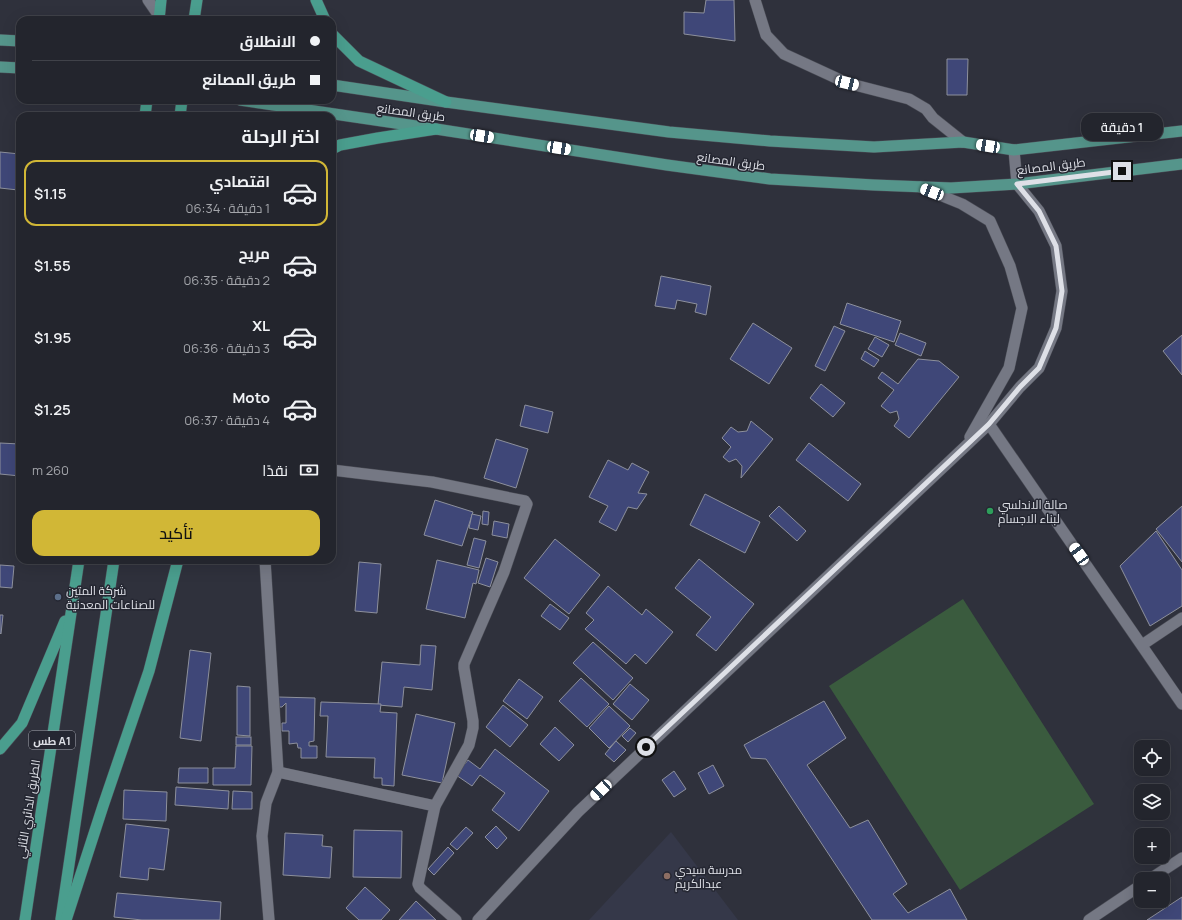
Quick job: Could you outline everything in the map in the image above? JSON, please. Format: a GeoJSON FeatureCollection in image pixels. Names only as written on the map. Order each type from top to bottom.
{"type":"FeatureCollection","features":[{"type":"Feature","properties":{"kind":"highway"},"geometry":{"type":"LineString","coordinates":[[159,16],[161,0]]}},
{"type":"Feature","properties":{"kind":"highway"},"geometry":{"type":"LineString","coordinates":[[195,16],[197,0]]}},
{"type":"Feature","properties":{"kind":"highway"},"geometry":{"type":"LineString","coordinates":[[316,0],[323,16]]}},
{"type":"Feature","properties":{"kind":"highway"},"geometry":{"type":"LineString","coordinates":[[336,38],[359,61],[446,102]]}},
{"type":"Feature","properties":{"kind":"highway"},"geometry":{"type":"LineString","coordinates":[[336,147],[370,139],[436,129]]}},
{"type":"Feature","properties":{"kind":"highway","name":"الطريق الدائري الثاني"},"geometry":{"type":"LineString","coordinates":[[25,920],[78,564]]}},
{"type":"Feature","properties":{"kind":"highway","name":"طس A1"},"geometry":{"type":"LineString","coordinates":[[61,920],[113,564]]}},
{"type":"Feature","properties":{"kind":"highway"},"geometry":{"type":"LineString","coordinates":[[66,920],[149,671],[177,564]]}},
{"type":"Feature","properties":{"kind":"highway"},"geometry":{"type":"LineString","coordinates":[[0,749],[22,723],[40,684],[72,603]]}},
{"type":"Feature","properties":{"kind":"main road"},"geometry":{"type":"LineString","coordinates":[[0,40],[16,41]]}},
{"type":"Feature","properties":{"kind":"main road"},"geometry":{"type":"LineString","coordinates":[[0,67],[16,68]]}},
{"type":"Feature","properties":{"kind":"main road","name":"طريق المصانع"},"geometry":{"type":"LineString","coordinates":[[336,86],[669,132],[770,141],[874,147],[963,142],[1014,150],[1182,131]]}},
{"type":"Feature","properties":{"kind":"main road","name":"طريق المصانع"},"geometry":{"type":"LineString","coordinates":[[267,104],[321,112]]}},
{"type":"Feature","properties":{"kind":"main road","name":"طريق المصانع"},"geometry":{"type":"LineString","coordinates":[[336,114],[667,165],[770,179],[951,188],[1017,184],[1182,164]]}},
{"type":"Feature","properties":{"kind":"street"},"geometry":{"type":"LineString","coordinates":[[148,0],[158,16]]}},
{"type":"Feature","properties":{"kind":"street"},"geometry":{"type":"LineString","coordinates":[[755,0],[766,35],[784,54],[847,83],[909,99],[926,109],[933,118],[963,142]]}},
{"type":"Feature","properties":{"kind":"street"},"geometry":{"type":"LineString","coordinates":[[478,920],[578,812],[989,424],[1020,387],[1039,368],[1056,328],[1062,291],[1056,246],[1039,211],[1017,184],[1014,150]]}},
{"type":"Feature","properties":{"kind":"street"},"geometry":{"type":"LineString","coordinates":[[918,186],[962,204],[990,221],[1010,266],[1022,308],[1008,368],[965,446]]}},
{"type":"Feature","properties":{"kind":"street"},"geometry":{"type":"LineString","coordinates":[[989,424],[1182,704]]}},
{"type":"Feature","properties":{"kind":"street"},"geometry":{"type":"LineString","coordinates":[[336,470],[432,482],[525,501],[527,504],[504,572],[464,666],[473,724],[469,745],[435,806],[418,884],[418,886],[456,920]]}},
{"type":"Feature","properties":{"kind":"street"},"geometry":{"type":"LineString","coordinates":[[265,564],[278,772],[266,802],[262,836],[269,920]]}},
{"type":"Feature","properties":{"kind":"street"},"geometry":{"type":"LineString","coordinates":[[1142,645],[1182,618]]}},
{"type":"Feature","properties":{"kind":"street"},"geometry":{"type":"LineString","coordinates":[[278,772],[435,806]]}},
{"type":"Feature","properties":{"kind":"street"},"geometry":{"type":"LineString","coordinates":[[1161,872],[1182,858]]}},
{"type":"Feature","properties":{"kind":"street"},"geometry":{"type":"LineString","coordinates":[[1089,920],[1134,890]]}},
{"type":"Feature","properties":{"kind":"shaded area","name":"مدرسة سيدي عبدالكريم"},"geometry":{"type":"Polygon","coordinates":[[[671,832],[738,920],[589,920],[671,832]]]}},
{"type":"Feature","properties":{"kind":"green space"},"geometry":{"type":"Polygon","coordinates":[[[963,599],[1094,804],[960,890],[829,686],[963,599]]]}},
{"type":"Feature","properties":{"kind":"building"},"geometry":{"type":"Polygon","coordinates":[[[706,0],[734,0],[735,41],[684,34],[684,12],[704,13],[706,0]]]}},
{"type":"Feature","properties":{"kind":"building"},"geometry":{"type":"Polygon","coordinates":[[[947,59],[968,59],[967,95],[947,95],[947,59]]]}},
{"type":"Feature","properties":{"kind":"building"},"geometry":{"type":"Polygon","coordinates":[[[0,152],[16,154],[16,190],[0,188],[0,152]]]}},
{"type":"Feature","properties":{"kind":"building"},"geometry":{"type":"Polygon","coordinates":[[[661,276],[711,286],[706,315],[695,312],[697,304],[677,300],[675,309],[655,306],[661,276]]]}},
{"type":"Feature","properties":{"kind":"building"},"geometry":{"type":"Polygon","coordinates":[[[847,303],[901,321],[894,342],[840,324],[847,303]]]}},
{"type":"Feature","properties":{"kind":"building"},"geometry":{"type":"Polygon","coordinates":[[[753,323],[792,348],[769,384],[730,359],[753,323]]]}},
{"type":"Feature","properties":{"kind":"building"},"geometry":{"type":"Polygon","coordinates":[[[834,326],[845,331],[825,371],[815,366],[834,326]]]}},
{"type":"Feature","properties":{"kind":"building"},"geometry":{"type":"Polygon","coordinates":[[[900,333],[926,343],[921,356],[895,345],[900,333]]]}},
{"type":"Feature","properties":{"kind":"building"},"geometry":{"type":"Polygon","coordinates":[[[1182,335],[1182,375],[1163,351],[1182,335]]]}},
{"type":"Feature","properties":{"kind":"building"},"geometry":{"type":"Polygon","coordinates":[[[875,337],[889,345],[882,357],[868,349],[875,337]]]}},
{"type":"Feature","properties":{"kind":"building"},"geometry":{"type":"Polygon","coordinates":[[[865,351],[879,360],[874,367],[861,359],[865,351]]]}},
{"type":"Feature","properties":{"kind":"building"},"geometry":{"type":"Polygon","coordinates":[[[918,359],[939,361],[959,377],[909,438],[894,426],[899,419],[897,411],[890,413],[881,406],[894,390],[878,378],[882,372],[898,384],[918,359]]]}},
{"type":"Feature","properties":{"kind":"building"},"geometry":{"type":"Polygon","coordinates":[[[821,384],[845,403],[833,417],[810,398],[821,384]]]}},
{"type":"Feature","properties":{"kind":"building"},"geometry":{"type":"Polygon","coordinates":[[[525,405],[553,412],[548,433],[520,426],[525,405]]]}},
{"type":"Feature","properties":{"kind":"building"},"geometry":{"type":"Polygon","coordinates":[[[751,421],[773,439],[741,478],[742,466],[736,459],[729,462],[723,457],[731,447],[722,438],[731,427],[738,432],[747,431],[751,421]]]}},
{"type":"Feature","properties":{"kind":"building"},"geometry":{"type":"Polygon","coordinates":[[[496,439],[528,449],[516,488],[484,478],[496,439]]]}},
{"type":"Feature","properties":{"kind":"building"},"geometry":{"type":"Polygon","coordinates":[[[0,443],[16,444],[16,476],[0,474],[0,443]]]}},
{"type":"Feature","properties":{"kind":"building"},"geometry":{"type":"Polygon","coordinates":[[[809,443],[861,484],[848,501],[796,460],[809,443]]]}},
{"type":"Feature","properties":{"kind":"building"},"geometry":{"type":"Polygon","coordinates":[[[608,460],[628,470],[632,463],[649,472],[638,493],[647,494],[637,509],[628,507],[616,531],[599,522],[608,506],[589,497],[608,460]]]}},
{"type":"Feature","properties":{"kind":"building"},"geometry":{"type":"Polygon","coordinates":[[[705,494],[760,522],[745,553],[690,525],[705,494]]]}},
{"type":"Feature","properties":{"kind":"building"},"geometry":{"type":"Polygon","coordinates":[[[435,500],[473,512],[462,546],[424,535],[435,500]]]}},
{"type":"Feature","properties":{"kind":"building"},"geometry":{"type":"Polygon","coordinates":[[[779,506],[806,531],[797,541],[769,516],[779,506]]]}},
{"type":"Feature","properties":{"kind":"building"},"geometry":{"type":"Polygon","coordinates":[[[1182,506],[1182,562],[1156,529],[1182,506]]]}},
{"type":"Feature","properties":{"kind":"building"},"geometry":{"type":"Polygon","coordinates":[[[483,511],[489,512],[488,525],[482,524],[483,511]]]}},
{"type":"Feature","properties":{"kind":"building"},"geometry":{"type":"Polygon","coordinates":[[[472,514],[481,516],[478,530],[469,528],[472,514]]]}},
{"type":"Feature","properties":{"kind":"building"},"geometry":{"type":"Polygon","coordinates":[[[494,521],[509,524],[507,538],[492,535],[494,521]]]}},
{"type":"Feature","properties":{"kind":"building"},"geometry":{"type":"Polygon","coordinates":[[[1156,531],[1182,570],[1182,606],[1150,626],[1120,566],[1156,531]]]}},
{"type":"Feature","properties":{"kind":"building"},"geometry":{"type":"Polygon","coordinates":[[[474,538],[486,541],[479,568],[467,565],[474,538]]]}},
{"type":"Feature","properties":{"kind":"building"},"geometry":{"type":"Polygon","coordinates":[[[555,539],[600,575],[569,614],[524,578],[555,539]]]}},
{"type":"Feature","properties":{"kind":"building"},"geometry":{"type":"Polygon","coordinates":[[[486,558],[498,562],[490,587],[478,583],[486,558]]]}},
{"type":"Feature","properties":{"kind":"building"},"geometry":{"type":"Polygon","coordinates":[[[699,559],[754,604],[716,651],[696,635],[711,617],[675,588],[699,559]]]}},
{"type":"Feature","properties":{"kind":"building"},"geometry":{"type":"Polygon","coordinates":[[[437,560],[479,570],[476,584],[473,583],[465,618],[426,609],[437,560]]]}},
{"type":"Feature","properties":{"kind":"building"},"geometry":{"type":"Polygon","coordinates":[[[359,562],[381,564],[377,613],[355,611],[359,562]]]}},
{"type":"Feature","properties":{"kind":"building"},"geometry":{"type":"Polygon","coordinates":[[[0,565],[14,566],[12,588],[0,587],[0,565]]]}},
{"type":"Feature","properties":{"kind":"building"},"geometry":{"type":"Polygon","coordinates":[[[608,586],[642,615],[646,609],[673,632],[646,664],[635,654],[626,664],[585,629],[594,620],[586,613],[608,586]]]}},
{"type":"Feature","properties":{"kind":"building"},"geometry":{"type":"Polygon","coordinates":[[[550,604],[569,618],[560,630],[541,616],[550,604]]]}},
{"type":"Feature","properties":{"kind":"building"},"geometry":{"type":"Polygon","coordinates":[[[0,615],[3,615],[1,634],[0,633],[0,615]]]}},
{"type":"Feature","properties":{"kind":"building"},"geometry":{"type":"Polygon","coordinates":[[[593,642],[633,678],[613,700],[573,663],[593,642]]]}},
{"type":"Feature","properties":{"kind":"building"},"geometry":{"type":"Polygon","coordinates":[[[421,645],[436,646],[432,690],[404,687],[402,707],[378,705],[382,662],[420,665],[421,645]]]}},
{"type":"Feature","properties":{"kind":"building"},"geometry":{"type":"Polygon","coordinates":[[[190,650],[211,653],[201,741],[180,738],[190,650]]]}},
{"type":"Feature","properties":{"kind":"building"},"geometry":{"type":"Polygon","coordinates":[[[581,678],[609,704],[587,727],[559,701],[581,678]]]}},
{"type":"Feature","properties":{"kind":"building"},"geometry":{"type":"Polygon","coordinates":[[[519,679],[543,697],[527,719],[503,701],[519,679]]]}},
{"type":"Feature","properties":{"kind":"building"},"geometry":{"type":"Polygon","coordinates":[[[630,684],[649,700],[632,720],[613,704],[630,684]]]}},
{"type":"Feature","properties":{"kind":"building"},"geometry":{"type":"Polygon","coordinates":[[[237,686],[250,687],[250,736],[237,735],[237,686]]]}},
{"type":"Feature","properties":{"kind":"building"},"geometry":{"type":"Polygon","coordinates":[[[278,697],[315,698],[314,741],[309,742],[309,746],[317,746],[317,758],[301,758],[301,748],[298,748],[297,743],[289,744],[289,731],[282,731],[282,723],[286,723],[286,703],[282,707],[278,707],[278,697]]]}},
{"type":"Feature","properties":{"kind":"building"},"geometry":{"type":"Polygon","coordinates":[[[824,701],[846,738],[807,765],[850,828],[868,820],[907,884],[893,894],[908,913],[950,889],[967,920],[872,920],[766,759],[751,758],[744,745],[824,701]]]}},
{"type":"Feature","properties":{"kind":"building"},"geometry":{"type":"Polygon","coordinates":[[[321,702],[381,704],[380,712],[397,713],[394,786],[382,785],[382,778],[374,778],[375,758],[326,757],[328,716],[320,716],[321,702]]]}},
{"type":"Feature","properties":{"kind":"building"},"geometry":{"type":"Polygon","coordinates":[[[503,705],[528,725],[510,747],[486,727],[503,705]]]}},
{"type":"Feature","properties":{"kind":"building"},"geometry":{"type":"Polygon","coordinates":[[[609,706],[630,726],[609,748],[589,728],[609,706]]]}},
{"type":"Feature","properties":{"kind":"building"},"geometry":{"type":"Polygon","coordinates":[[[416,714],[455,723],[442,783],[402,775],[416,714]]]}},
{"type":"Feature","properties":{"kind":"building"},"geometry":{"type":"Polygon","coordinates":[[[555,727],[574,745],[559,761],[540,744],[555,727]]]}},
{"type":"Feature","properties":{"kind":"building"},"geometry":{"type":"Polygon","coordinates":[[[630,728],[636,733],[628,742],[622,736],[630,728]]]}},
{"type":"Feature","properties":{"kind":"building"},"geometry":{"type":"Polygon","coordinates":[[[236,737],[251,737],[251,745],[236,745],[236,737]]]}},
{"type":"Feature","properties":{"kind":"building"},"geometry":{"type":"Polygon","coordinates":[[[616,741],[626,750],[614,762],[605,754],[616,741]]]}},
{"type":"Feature","properties":{"kind":"building"},"geometry":{"type":"Polygon","coordinates":[[[236,746],[252,746],[251,785],[213,785],[213,768],[235,768],[236,746]]]}},
{"type":"Feature","properties":{"kind":"building"},"geometry":{"type":"Polygon","coordinates":[[[495,749],[549,791],[519,831],[492,810],[505,793],[480,775],[472,786],[456,775],[468,760],[480,769],[495,749]]]}},
{"type":"Feature","properties":{"kind":"building"},"geometry":{"type":"Polygon","coordinates":[[[713,765],[724,786],[709,794],[698,773],[713,765]]]}},
{"type":"Feature","properties":{"kind":"building"},"geometry":{"type":"Polygon","coordinates":[[[179,768],[208,768],[208,783],[178,783],[179,768]]]}},
{"type":"Feature","properties":{"kind":"building"},"geometry":{"type":"Polygon","coordinates":[[[674,771],[686,789],[674,797],[662,780],[674,771]]]}},
{"type":"Feature","properties":{"kind":"building"},"geometry":{"type":"Polygon","coordinates":[[[176,787],[229,791],[228,809],[175,805],[176,787]]]}},
{"type":"Feature","properties":{"kind":"building"},"geometry":{"type":"Polygon","coordinates":[[[124,790],[167,792],[166,821],[123,819],[124,790]]]}},
{"type":"Feature","properties":{"kind":"building"},"geometry":{"type":"Polygon","coordinates":[[[233,791],[252,792],[252,809],[232,809],[233,791]]]}},
{"type":"Feature","properties":{"kind":"building"},"geometry":{"type":"Polygon","coordinates":[[[126,824],[169,829],[164,870],[149,868],[148,880],[120,877],[126,824]]]}},
{"type":"Feature","properties":{"kind":"building"},"geometry":{"type":"Polygon","coordinates":[[[496,826],[507,838],[497,849],[485,837],[496,826]]]}},
{"type":"Feature","properties":{"kind":"building"},"geometry":{"type":"Polygon","coordinates":[[[466,827],[473,833],[457,850],[450,844],[466,827]]]}},
{"type":"Feature","properties":{"kind":"building"},"geometry":{"type":"Polygon","coordinates":[[[354,830],[402,831],[401,878],[353,877],[354,830]]]}},
{"type":"Feature","properties":{"kind":"building"},"geometry":{"type":"Polygon","coordinates":[[[285,833],[323,835],[322,846],[332,847],[330,878],[283,875],[285,833]]]}},
{"type":"Feature","properties":{"kind":"building"},"geometry":{"type":"Polygon","coordinates":[[[448,847],[454,853],[434,875],[428,869],[448,847]]]}},
{"type":"Feature","properties":{"kind":"building"},"geometry":{"type":"Polygon","coordinates":[[[365,887],[390,910],[381,920],[359,920],[346,908],[365,887]]]}},
{"type":"Feature","properties":{"kind":"building"},"geometry":{"type":"Polygon","coordinates":[[[117,893],[221,902],[220,920],[142,920],[114,917],[117,893]]]}},
{"type":"Feature","properties":{"kind":"building"},"geometry":{"type":"Polygon","coordinates":[[[1182,897],[1182,920],[1147,920],[1165,908],[1170,908],[1170,905],[1182,897]]]}},
{"type":"Feature","properties":{"kind":"building"},"geometry":{"type":"Polygon","coordinates":[[[416,901],[436,920],[399,920],[416,901]]]}},
{"type":"Feature","properties":{"kind":"place","name":"صالة الاندلسي لبناء الاجسام"},"geometry":{"type":"Point","coordinates":[990,511]}},
{"type":"Feature","properties":{"kind":"place","name":"شركة المتين للصناعات المعدنية"},"geometry":{"type":"Point","coordinates":[58,597]}},
{"type":"Feature","properties":{"kind":"place","name":"مدرسة سيدي عبدالكريم"},"geometry":{"type":"Point","coordinates":[667,876]}},
{"type":"Feature","properties":{"kind":"route"},"geometry":{"type":"LineString","coordinates":[[646,747],[989,424],[1020,387],[1039,368],[1056,328],[1062,291],[1056,246],[1039,211],[1017,184],[1122,171]]}}]}
